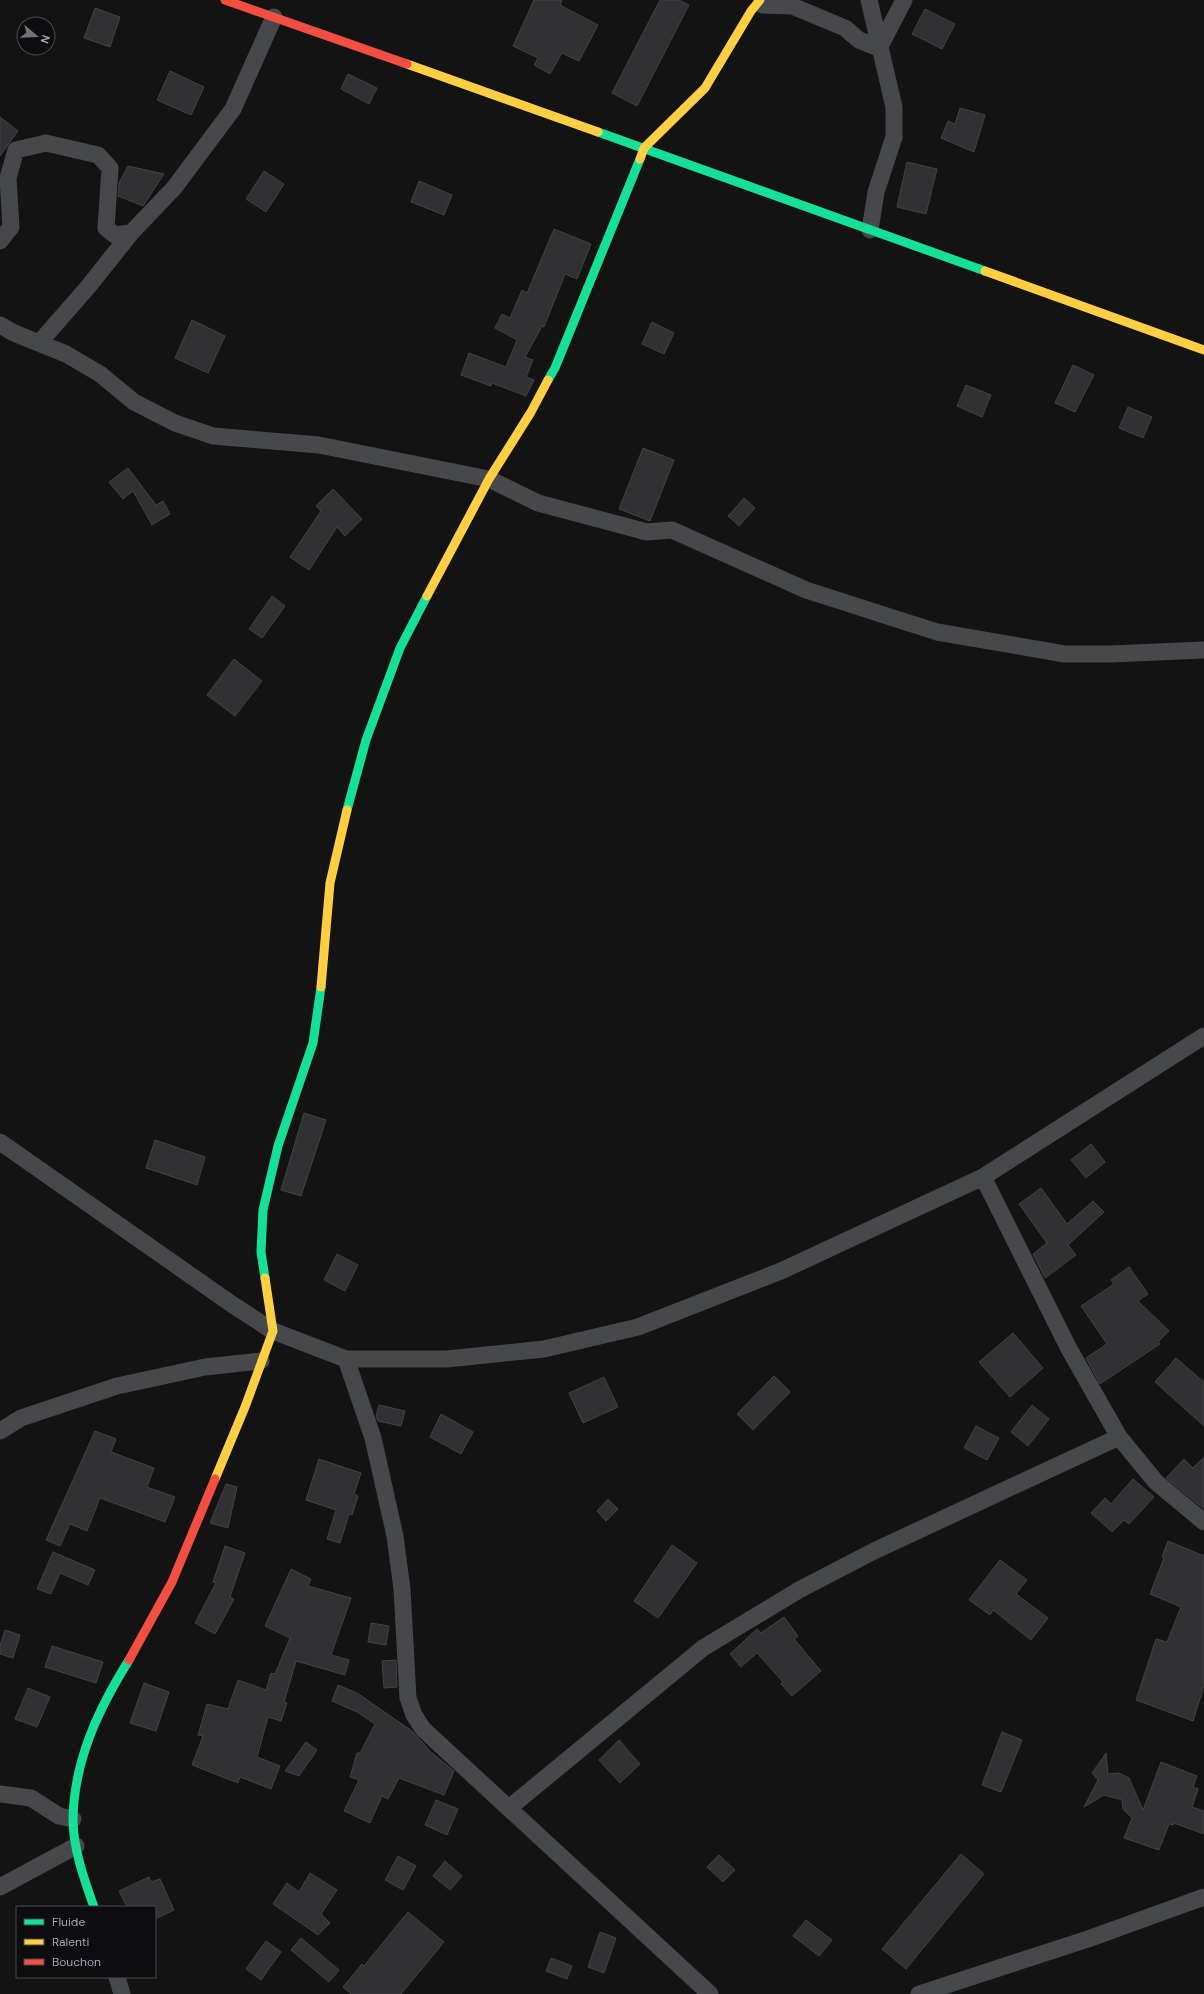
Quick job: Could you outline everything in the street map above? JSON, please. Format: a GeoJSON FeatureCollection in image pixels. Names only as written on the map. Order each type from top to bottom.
{"type":"FeatureCollection","features":[{"type":"Feature","properties":{"kind":"street"},"geometry":{"type":"LineString","coordinates":[[225,0],[644,148],[1204,350]]}},
{"type":"Feature","properties":{"kind":"street"},"geometry":{"type":"LineString","coordinates":[[761,0],[762,5],[792,6],[819,16],[845,28],[859,40],[879,48]]}},
{"type":"Feature","properties":{"kind":"street"},"geometry":{"type":"LineString","coordinates":[[94,1906],[84,1880],[76,1846],[73,1819],[77,1778],[88,1736],[112,1687],[144,1635],[172,1582],[245,1407],[273,1331],[261,1252],[263,1210],[278,1146],[313,1043],[319,1008],[330,883],[342,830],[366,740],[400,648],[489,479],[531,412],[555,368],[644,148],[705,88],[752,11],[761,0]]}},
{"type":"Feature","properties":{"kind":"street"},"geometry":{"type":"LineString","coordinates":[[869,0],[894,107],[894,137],[876,192],[870,230]]}},
{"type":"Feature","properties":{"kind":"street"},"geometry":{"type":"LineString","coordinates":[[879,48],[904,0]]}},
{"type":"Feature","properties":{"kind":"street"},"geometry":{"type":"LineString","coordinates":[[39,343],[88,287],[131,233],[174,188],[233,109],[274,17]]}},
{"type":"Feature","properties":{"kind":"street"},"geometry":{"type":"LineString","coordinates":[[0,241],[11,227],[8,178],[16,150],[46,143],[98,156],[110,168],[106,228],[115,235],[131,233]]}},
{"type":"Feature","properties":{"kind":"street"},"geometry":{"type":"LineString","coordinates":[[0,325],[66,354],[100,374],[134,402],[175,423],[213,436],[319,445],[489,479],[538,503],[647,532],[672,530],[806,590],[937,632],[1065,654],[1111,654],[1204,650]]}},
{"type":"Feature","properties":{"kind":"street"},"geometry":{"type":"LineString","coordinates":[[0,1142],[233,1305],[273,1331],[346,1359],[447,1359],[536,1350],[638,1327],[781,1271],[983,1177],[1204,1036]]}},
{"type":"Feature","properties":{"kind":"street"},"geometry":{"type":"LineString","coordinates":[[983,1177],[1068,1348],[1119,1437],[1156,1482],[1204,1522]]}},
{"type":"Feature","properties":{"kind":"street"},"geometry":{"type":"LineString","coordinates":[[346,1359],[373,1438],[395,1536],[402,1589],[408,1698],[414,1715],[423,1729],[710,1994]]}},
{"type":"Feature","properties":{"kind":"street"},"geometry":{"type":"LineString","coordinates":[[0,1431],[21,1418],[118,1386],[205,1367],[261,1361]]}},
{"type":"Feature","properties":{"kind":"street"},"geometry":{"type":"LineString","coordinates":[[509,1808],[710,1644],[799,1590],[874,1551],[1119,1437]]}},
{"type":"Feature","properties":{"kind":"street"},"geometry":{"type":"LineString","coordinates":[[0,1794],[30,1798],[59,1816],[73,1819]]}},
{"type":"Feature","properties":{"kind":"street"},"geometry":{"type":"LineString","coordinates":[[0,1887],[76,1846]]}},
{"type":"Feature","properties":{"kind":"street"},"geometry":{"type":"LineString","coordinates":[[918,1994],[1088,1939],[1204,1897]]}},
{"type":"Feature","properties":{"kind":"street"},"geometry":{"type":"LineString","coordinates":[[117,1978],[122,1994]]}},
{"type":"Feature","properties":{"kind":"building"},"geometry":{"type":"Polygon","coordinates":[[[534,0],[562,0],[560,5],[598,25],[579,61],[562,53],[550,74],[534,65],[538,58],[513,46],[534,0]]]}},
{"type":"Feature","properties":{"kind":"building"},"geometry":{"type":"Polygon","coordinates":[[[660,0],[679,0],[689,5],[637,106],[612,93],[660,0]]]}},
{"type":"Feature","properties":{"kind":"building"},"geometry":{"type":"Polygon","coordinates":[[[95,8],[120,17],[110,47],[84,38],[95,8]]]}},
{"type":"Feature","properties":{"kind":"building"},"geometry":{"type":"Polygon","coordinates":[[[925,9],[955,24],[942,49],[912,34],[925,9]]]}},
{"type":"Feature","properties":{"kind":"building"},"geometry":{"type":"Polygon","coordinates":[[[170,71],[204,87],[191,115],[157,100],[170,71]]]}},
{"type":"Feature","properties":{"kind":"building"},"geometry":{"type":"Polygon","coordinates":[[[348,74],[377,88],[369,104],[341,89],[348,74]]]}},
{"type":"Feature","properties":{"kind":"building"},"geometry":{"type":"Polygon","coordinates":[[[960,108],[985,115],[974,152],[941,138],[948,121],[955,124],[960,108]]]}},
{"type":"Feature","properties":{"kind":"building"},"geometry":{"type":"Polygon","coordinates":[[[0,117],[18,131],[0,156],[0,117]]]}},
{"type":"Feature","properties":{"kind":"building"},"geometry":{"type":"Polygon","coordinates":[[[907,162],[937,169],[926,214],[897,207],[907,162]]]}},
{"type":"Feature","properties":{"kind":"building"},"geometry":{"type":"Polygon","coordinates":[[[128,166],[164,174],[143,206],[118,196],[119,183],[128,166]]]}},
{"type":"Feature","properties":{"kind":"building"},"geometry":{"type":"Polygon","coordinates":[[[264,171],[284,184],[266,212],[246,199],[264,171]]]}},
{"type":"Feature","properties":{"kind":"building"},"geometry":{"type":"Polygon","coordinates":[[[419,181],[452,195],[444,215],[411,202],[419,181]]]}},
{"type":"Feature","properties":{"kind":"building"},"geometry":{"type":"Polygon","coordinates":[[[554,229],[591,244],[577,279],[565,274],[544,327],[542,326],[525,357],[533,360],[526,377],[534,380],[526,396],[492,383],[491,386],[461,375],[469,353],[506,367],[517,340],[495,328],[502,314],[510,318],[522,290],[527,293],[554,229]]]}},
{"type":"Feature","properties":{"kind":"building"},"geometry":{"type":"Polygon","coordinates":[[[192,320],[225,336],[208,373],[175,358],[192,320]]]}},
{"type":"Feature","properties":{"kind":"building"},"geometry":{"type":"Polygon","coordinates":[[[652,322],[674,333],[664,354],[642,344],[652,322]]]}},
{"type":"Feature","properties":{"kind":"building"},"geometry":{"type":"Polygon","coordinates":[[[1073,365],[1094,375],[1075,412],[1055,403],[1073,365]]]}},
{"type":"Feature","properties":{"kind":"building"},"geometry":{"type":"Polygon","coordinates":[[[966,385],[991,395],[982,417],[957,406],[966,385]]]}},
{"type":"Feature","properties":{"kind":"building"},"geometry":{"type":"Polygon","coordinates":[[[1128,407],[1152,417],[1143,438],[1119,428],[1128,407]]]}},
{"type":"Feature","properties":{"kind":"building"},"geometry":{"type":"Polygon","coordinates":[[[643,448],[674,460],[650,521],[619,509],[643,448]]]}},
{"type":"Feature","properties":{"kind":"building"},"geometry":{"type":"Polygon","coordinates":[[[128,468],[156,505],[163,501],[170,514],[152,525],[133,491],[123,499],[109,482],[128,468]]]}},
{"type":"Feature","properties":{"kind":"building"},"geometry":{"type":"Polygon","coordinates":[[[333,489],[362,519],[345,536],[337,527],[309,570],[290,557],[321,511],[316,506],[333,489]]]}},
{"type":"Feature","properties":{"kind":"building"},"geometry":{"type":"Polygon","coordinates":[[[744,498],[755,508],[739,526],[728,516],[744,498]]]}},
{"type":"Feature","properties":{"kind":"building"},"geometry":{"type":"Polygon","coordinates":[[[272,596],[285,606],[262,638],[249,629],[272,596]]]}},
{"type":"Feature","properties":{"kind":"building"},"geometry":{"type":"Polygon","coordinates":[[[234,659],[262,681],[235,716],[207,695],[234,659]]]}},
{"type":"Feature","properties":{"kind":"building"},"geometry":{"type":"Polygon","coordinates":[[[304,1113],[326,1120],[301,1196],[281,1190],[304,1113]]]}},
{"type":"Feature","properties":{"kind":"building"},"geometry":{"type":"Polygon","coordinates":[[[155,1140],[205,1157],[197,1185],[146,1168],[155,1140]]]}},
{"type":"Feature","properties":{"kind":"building"},"geometry":{"type":"Polygon","coordinates":[[[1091,1144],[1105,1162],[1086,1178],[1071,1160],[1091,1144]]]}},
{"type":"Feature","properties":{"kind":"building"},"geometry":{"type":"Polygon","coordinates":[[[1041,1188],[1067,1224],[1093,1201],[1104,1212],[1068,1245],[1076,1255],[1045,1278],[1033,1254],[1047,1243],[1019,1204],[1041,1188]]]}},
{"type":"Feature","properties":{"kind":"building"},"geometry":{"type":"Polygon","coordinates":[[[337,1254],[358,1265],[345,1291],[324,1280],[337,1254]]]}},
{"type":"Feature","properties":{"kind":"building"},"geometry":{"type":"Polygon","coordinates":[[[1129,1267],[1148,1294],[1138,1301],[1169,1331],[1158,1342],[1160,1344],[1100,1384],[1086,1358],[1107,1344],[1081,1306],[1114,1284],[1111,1280],[1129,1267]]]}},
{"type":"Feature","properties":{"kind":"building"},"geometry":{"type":"Polygon","coordinates":[[[1013,1333],[1043,1368],[1010,1397],[979,1362],[1013,1333]]]}},
{"type":"Feature","properties":{"kind":"building"},"geometry":{"type":"Polygon","coordinates":[[[1176,1358],[1204,1382],[1204,1426],[1155,1382],[1176,1358]]]}},
{"type":"Feature","properties":{"kind":"building"},"geometry":{"type":"Polygon","coordinates":[[[774,1376],[790,1392],[753,1430],[737,1414],[774,1376]]]}},
{"type":"Feature","properties":{"kind":"building"},"geometry":{"type":"Polygon","coordinates":[[[604,1377],[618,1407],[583,1423],[569,1393],[604,1377]]]}},
{"type":"Feature","properties":{"kind":"building"},"geometry":{"type":"Polygon","coordinates":[[[379,1405],[405,1411],[401,1426],[378,1421],[376,1416],[379,1405]]]}},
{"type":"Feature","properties":{"kind":"building"},"geometry":{"type":"Polygon","coordinates":[[[1032,1405],[1049,1419],[1028,1446],[1011,1432],[1032,1405]]]}},
{"type":"Feature","properties":{"kind":"building"},"geometry":{"type":"Polygon","coordinates":[[[441,1414],[473,1432],[461,1454],[430,1437],[441,1414]]]}},
{"type":"Feature","properties":{"kind":"building"},"geometry":{"type":"Polygon","coordinates":[[[976,1426],[999,1438],[987,1460],[964,1448],[976,1426]]]}},
{"type":"Feature","properties":{"kind":"building"},"geometry":{"type":"Polygon","coordinates":[[[95,1431],[116,1439],[111,1452],[154,1468],[147,1487],[175,1497],[165,1522],[100,1498],[87,1531],[70,1524],[60,1546],[46,1540],[95,1431]]]}},
{"type":"Feature","properties":{"kind":"building"},"geometry":{"type":"Polygon","coordinates":[[[1204,1457],[1204,1509],[1166,1478],[1184,1459],[1193,1468],[1204,1457]]]}},
{"type":"Feature","properties":{"kind":"building"},"geometry":{"type":"Polygon","coordinates":[[[319,1459],[361,1473],[354,1494],[358,1496],[352,1515],[349,1514],[340,1543],[327,1539],[336,1510],[306,1500],[319,1459]]]}},
{"type":"Feature","properties":{"kind":"building"},"geometry":{"type":"Polygon","coordinates":[[[1133,1479],[1154,1497],[1129,1524],[1124,1520],[1112,1532],[1091,1513],[1105,1498],[1111,1504],[1133,1479]]]}},
{"type":"Feature","properties":{"kind":"building"},"geometry":{"type":"Polygon","coordinates":[[[226,1484],[237,1487],[228,1528],[210,1523],[226,1484]]]}},
{"type":"Feature","properties":{"kind":"building"},"geometry":{"type":"Polygon","coordinates":[[[608,1499],[618,1509],[606,1521],[597,1511],[608,1499]]]}},
{"type":"Feature","properties":{"kind":"building"},"geometry":{"type":"Polygon","coordinates":[[[1168,1541],[1204,1556],[1204,1686],[1193,1721],[1136,1700],[1156,1639],[1167,1642],[1181,1607],[1150,1594],[1164,1558],[1162,1557],[1168,1541]]]}},
{"type":"Feature","properties":{"kind":"building"},"geometry":{"type":"Polygon","coordinates":[[[672,1545],[697,1563],[658,1618],[634,1601],[672,1545]]]}},
{"type":"Feature","properties":{"kind":"building"},"geometry":{"type":"Polygon","coordinates":[[[225,1546],[245,1553],[230,1597],[234,1599],[215,1634],[195,1623],[216,1583],[213,1582],[225,1546]]]}},
{"type":"Feature","properties":{"kind":"building"},"geometry":{"type":"Polygon","coordinates":[[[53,1552],[95,1570],[88,1585],[60,1573],[51,1594],[37,1589],[53,1552]]]}},
{"type":"Feature","properties":{"kind":"building"},"geometry":{"type":"Polygon","coordinates":[[[1000,1560],[1027,1580],[1016,1594],[1048,1618],[1031,1640],[993,1610],[990,1615],[969,1600],[1000,1560]]]}},
{"type":"Feature","properties":{"kind":"building"},"geometry":{"type":"Polygon","coordinates":[[[291,1569],[311,1579],[308,1586],[351,1598],[331,1655],[349,1660],[345,1675],[296,1661],[284,1702],[287,1703],[281,1721],[268,1717],[257,1757],[280,1766],[271,1789],[240,1777],[238,1783],[192,1765],[203,1736],[198,1735],[207,1704],[228,1709],[238,1680],[266,1690],[271,1673],[275,1674],[290,1638],[265,1626],[291,1569]]]}},
{"type":"Feature","properties":{"kind":"building"},"geometry":{"type":"Polygon","coordinates":[[[784,1617],[798,1636],[794,1639],[821,1671],[792,1696],[781,1684],[783,1682],[757,1653],[741,1667],[730,1654],[757,1629],[761,1633],[784,1617]]]}},
{"type":"Feature","properties":{"kind":"building"},"geometry":{"type":"Polygon","coordinates":[[[371,1623],[389,1626],[386,1645],[368,1642],[371,1623]]]}},
{"type":"Feature","properties":{"kind":"building"},"geometry":{"type":"Polygon","coordinates":[[[5,1630],[20,1635],[13,1658],[0,1654],[0,1646],[5,1630]]]}},
{"type":"Feature","properties":{"kind":"building"},"geometry":{"type":"Polygon","coordinates":[[[52,1646],[103,1662],[96,1683],[45,1667],[52,1646]]]}},
{"type":"Feature","properties":{"kind":"building"},"geometry":{"type":"Polygon","coordinates":[[[396,1660],[397,1687],[384,1688],[382,1661],[396,1660]]]}},
{"type":"Feature","properties":{"kind":"building"},"geometry":{"type":"Polygon","coordinates":[[[144,1683],[169,1692],[156,1731],[130,1723],[144,1683]]]}},
{"type":"Feature","properties":{"kind":"building"},"geometry":{"type":"Polygon","coordinates":[[[338,1685],[357,1693],[412,1731],[431,1752],[454,1771],[444,1795],[399,1778],[388,1799],[382,1796],[370,1823],[344,1811],[359,1780],[350,1777],[357,1753],[360,1753],[375,1724],[357,1712],[332,1701],[338,1685]]]}},
{"type":"Feature","properties":{"kind":"building"},"geometry":{"type":"Polygon","coordinates":[[[28,1688],[50,1697],[37,1727],[15,1719],[28,1688]]]}},
{"type":"Feature","properties":{"kind":"building"},"geometry":{"type":"Polygon","coordinates":[[[1002,1732],[1022,1740],[1001,1792],[982,1785],[1002,1732]]]}},
{"type":"Feature","properties":{"kind":"building"},"geometry":{"type":"Polygon","coordinates":[[[619,1740],[640,1764],[620,1783],[599,1760],[619,1740]]]}},
{"type":"Feature","properties":{"kind":"building"},"geometry":{"type":"Polygon","coordinates":[[[306,1742],[317,1750],[299,1776],[285,1771],[306,1742]]]}},
{"type":"Feature","properties":{"kind":"building"},"geometry":{"type":"Polygon","coordinates":[[[1106,1753],[1108,1774],[1119,1773],[1129,1778],[1143,1810],[1161,1762],[1197,1776],[1193,1787],[1198,1789],[1192,1807],[1204,1811],[1204,1834],[1174,1823],[1173,1825],[1169,1824],[1159,1850],[1124,1838],[1132,1818],[1123,1809],[1122,1800],[1104,1795],[1084,1807],[1098,1780],[1092,1773],[1106,1753]]]}},
{"type":"Feature","properties":{"kind":"building"},"geometry":{"type":"Polygon","coordinates":[[[436,1800],[458,1809],[447,1835],[425,1825],[436,1800]]]}},
{"type":"Feature","properties":{"kind":"building"},"geometry":{"type":"Polygon","coordinates":[[[961,1854],[984,1874],[906,1969],[882,1949],[961,1854]]]}},
{"type":"Feature","properties":{"kind":"building"},"geometry":{"type":"Polygon","coordinates":[[[719,1855],[735,1870],[723,1882],[707,1867],[719,1855]]]}},
{"type":"Feature","properties":{"kind":"building"},"geometry":{"type":"Polygon","coordinates":[[[398,1856],[416,1866],[403,1890],[385,1880],[398,1856]]]}},
{"type":"Feature","properties":{"kind":"building"},"geometry":{"type":"Polygon","coordinates":[[[445,1861],[462,1876],[450,1890],[433,1876],[445,1861]]]}},
{"type":"Feature","properties":{"kind":"building"},"geometry":{"type":"Polygon","coordinates":[[[310,1873],[337,1890],[321,1914],[330,1923],[318,1935],[273,1904],[287,1883],[299,1892],[310,1873]]]}},
{"type":"Feature","properties":{"kind":"building"},"geometry":{"type":"Polygon","coordinates":[[[149,1877],[151,1882],[160,1879],[174,1910],[156,1919],[156,1906],[126,1906],[119,1891],[149,1877]]]}},
{"type":"Feature","properties":{"kind":"building"},"geometry":{"type":"Polygon","coordinates":[[[408,1912],[444,1942],[401,1994],[351,1994],[343,1987],[362,1964],[364,1966],[408,1912]]]}},
{"type":"Feature","properties":{"kind":"building"},"geometry":{"type":"Polygon","coordinates":[[[806,1920],[832,1940],[819,1956],[793,1936],[806,1920]]]}},
{"type":"Feature","properties":{"kind":"building"},"geometry":{"type":"Polygon","coordinates":[[[600,1932],[616,1938],[604,1973],[588,1967],[600,1932]]]}},
{"type":"Feature","properties":{"kind":"building"},"geometry":{"type":"Polygon","coordinates":[[[301,1938],[339,1970],[329,1982],[291,1950],[301,1938]]]}},
{"type":"Feature","properties":{"kind":"building"},"geometry":{"type":"Polygon","coordinates":[[[266,1941],[281,1952],[261,1980],[246,1969],[266,1941]]]}},
{"type":"Feature","properties":{"kind":"building"},"geometry":{"type":"Polygon","coordinates":[[[551,1958],[572,1966],[567,1979],[546,1971],[551,1958]]]}},
{"type":"Feature","properties":{"kind":"traffic: fast"},"geometry":{"type":"LineString","coordinates":[[598,132],[985,271]]}},
{"type":"Feature","properties":{"kind":"traffic: fast"},"geometry":{"type":"LineString","coordinates":[[548,380],[555,368],[640,159]]}},
{"type":"Feature","properties":{"kind":"traffic: fast"},"geometry":{"type":"LineString","coordinates":[[347,810],[366,740],[400,648],[427,596]]}},
{"type":"Feature","properties":{"kind":"traffic: fast"},"geometry":{"type":"LineString","coordinates":[[265,1278],[261,1252],[263,1210],[278,1146],[313,1043],[321,987]]}},
{"type":"Feature","properties":{"kind":"traffic: fast"},"geometry":{"type":"LineString","coordinates":[[94,1906],[77,1852],[73,1830],[74,1797],[83,1755],[90,1735],[98,1716],[129,1660]]}},
{"type":"Feature","properties":{"kind":"traffic: slow"},"geometry":{"type":"LineString","coordinates":[[640,159],[644,148],[705,88],[751,11],[760,0]]}},
{"type":"Feature","properties":{"kind":"traffic: slow"},"geometry":{"type":"LineString","coordinates":[[407,64],[598,132]]}},
{"type":"Feature","properties":{"kind":"traffic: slow"},"geometry":{"type":"LineString","coordinates":[[985,271],[1204,350]]}},
{"type":"Feature","properties":{"kind":"traffic: slow"},"geometry":{"type":"LineString","coordinates":[[427,596],[489,479],[531,412],[548,380]]}},
{"type":"Feature","properties":{"kind":"traffic: slow"},"geometry":{"type":"LineString","coordinates":[[321,987],[330,883],[347,810]]}},
{"type":"Feature","properties":{"kind":"traffic: slow"},"geometry":{"type":"LineString","coordinates":[[215,1479],[245,1407],[273,1331],[265,1278]]}},
{"type":"Feature","properties":{"kind":"traffic: jam"},"geometry":{"type":"LineString","coordinates":[[225,0],[407,64]]}},
{"type":"Feature","properties":{"kind":"traffic: jam"},"geometry":{"type":"LineString","coordinates":[[129,1660],[172,1582],[215,1479]]}}]}
